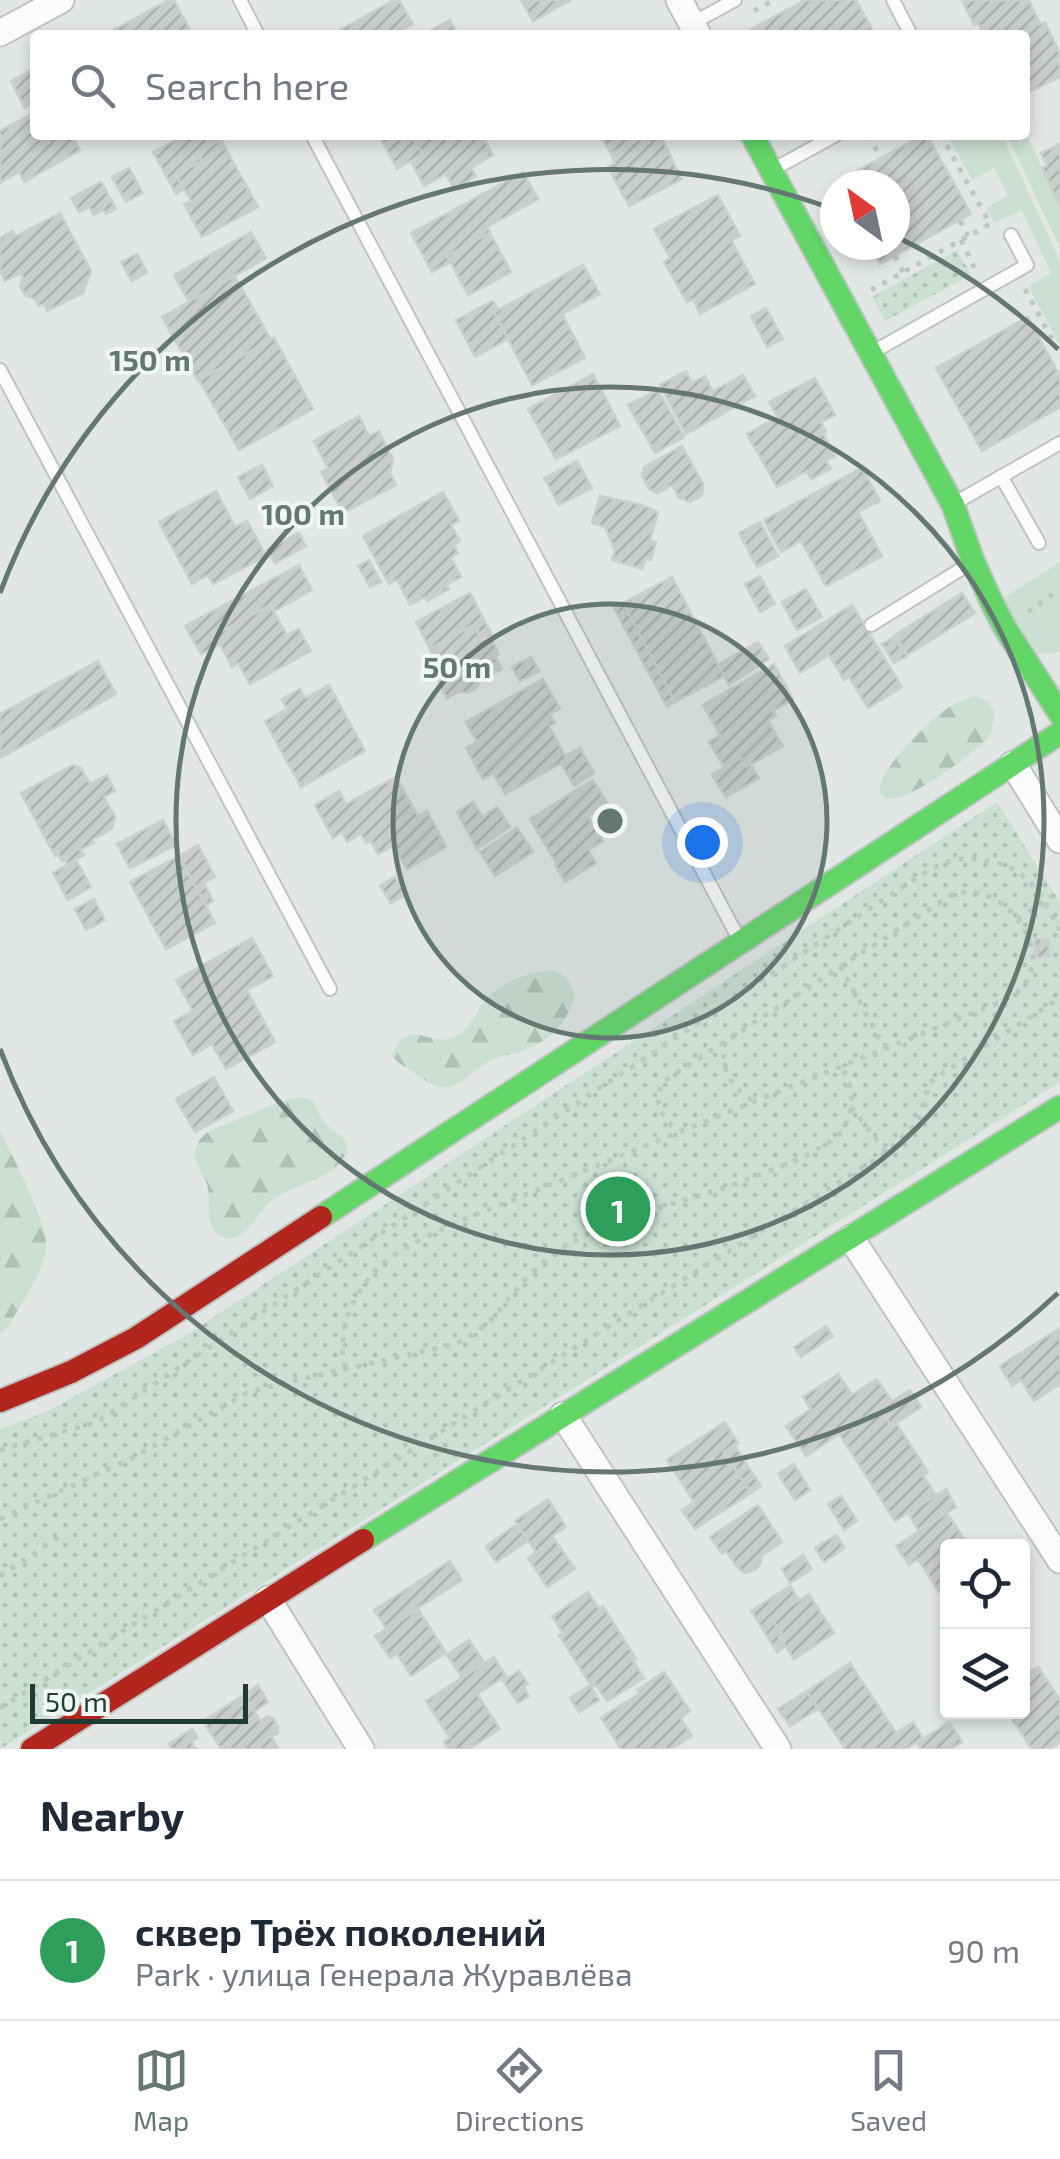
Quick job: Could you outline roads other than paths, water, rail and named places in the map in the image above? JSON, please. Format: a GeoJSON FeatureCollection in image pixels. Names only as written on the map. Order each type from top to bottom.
{"type":"FeatureCollection","features":[{"type":"Feature","properties":{"kind":"street"},"geometry":{"type":"LineString","coordinates":[[0,34],[61,0]]}},
{"type":"Feature","properties":{"kind":"street"},"geometry":{"type":"LineString","coordinates":[[678,0],[694,29]]}},
{"type":"Feature","properties":{"kind":"street"},"geometry":{"type":"LineString","coordinates":[[755,140],[953,505],[973,561],[1005,628],[1060,714]]}},
{"type":"Feature","properties":{"kind":"street"},"geometry":{"type":"LineString","coordinates":[[0,1401],[71,1372],[136,1338],[1060,733]]}},
{"type":"Feature","properties":{"kind":"street"},"geometry":{"type":"LineString","coordinates":[[1013,764],[1060,840]]}},
{"type":"Feature","properties":{"kind":"street"},"geometry":{"type":"LineString","coordinates":[[43,1746],[268,1600],[1060,1107]]}},
{"type":"Feature","properties":{"kind":"street"},"geometry":{"type":"LineString","coordinates":[[851,1238],[1060,1560]]}},
{"type":"Feature","properties":{"kind":"street"},"geometry":{"type":"LineString","coordinates":[[563,1415],[778,1749]]}},
{"type":"Feature","properties":{"kind":"street"},"geometry":{"type":"LineString","coordinates":[[268,1600],[361,1749]]}},
{"type":"Feature","properties":{"kind":"lane"},"geometry":{"type":"LineString","coordinates":[[240,0],[255,30]]}},
{"type":"Feature","properties":{"kind":"lane"},"geometry":{"type":"LineString","coordinates":[[694,29],[735,0]]}},
{"type":"Feature","properties":{"kind":"lane"},"geometry":{"type":"LineString","coordinates":[[893,0],[908,30]]}},
{"type":"Feature","properties":{"kind":"lane"},"geometry":{"type":"LineString","coordinates":[[315,140],[740,942]]}},
{"type":"Feature","properties":{"kind":"lane"},"geometry":{"type":"LineString","coordinates":[[772,170],[827,140]]}},
{"type":"Feature","properties":{"kind":"lane"},"geometry":{"type":"LineString","coordinates":[[871,354],[1027,266],[1011,235]]}},
{"type":"Feature","properties":{"kind":"lane"},"geometry":{"type":"LineString","coordinates":[[0,370],[330,989]]}},
{"type":"Feature","properties":{"kind":"lane"},"geometry":{"type":"LineString","coordinates":[[953,505],[1060,442]]}},
{"type":"Feature","properties":{"kind":"lane"},"geometry":{"type":"LineString","coordinates":[[1001,476],[1039,543]]}},
{"type":"Feature","properties":{"kind":"lane"},"geometry":{"type":"LineString","coordinates":[[871,626],[973,561]]}},
{"type":"Feature","properties":{"kind":"place","name":"сквер Трёх поколений"},"geometry":{"type":"Point","coordinates":[618,1209]}}]}
